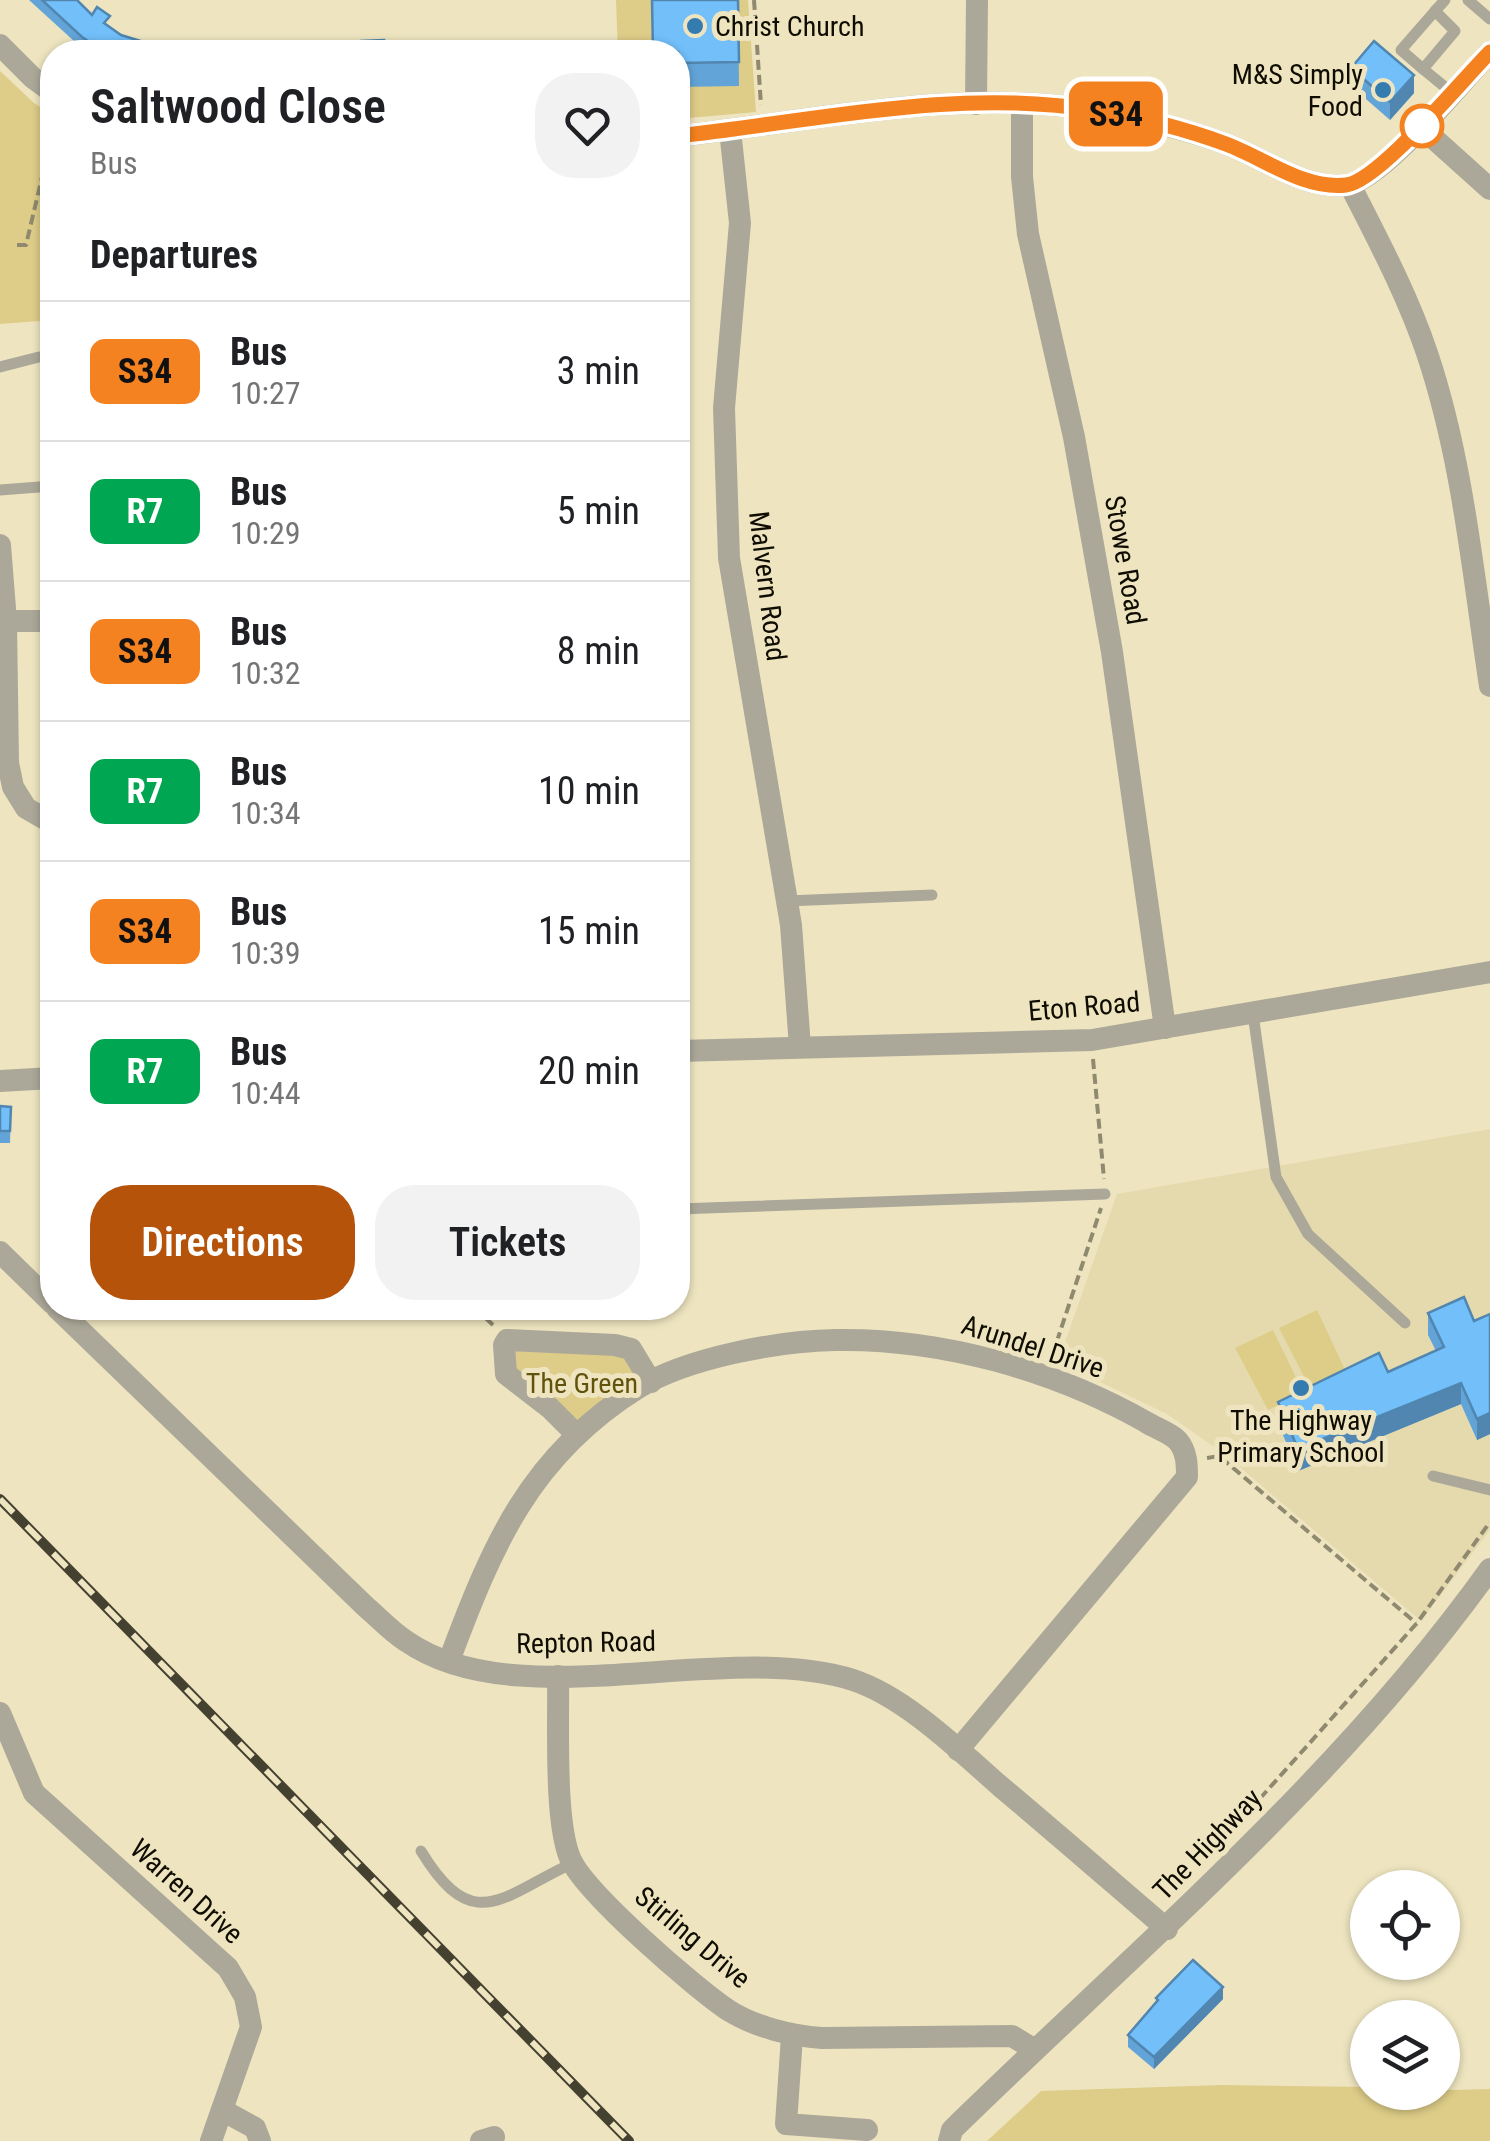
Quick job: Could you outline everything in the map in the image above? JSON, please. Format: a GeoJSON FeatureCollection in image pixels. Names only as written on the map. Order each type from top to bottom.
{"type":"FeatureCollection","features":[{"type":"Feature","properties":{"kind":"street"},"geometry":{"type":"LineString","coordinates":[[976,104],[977,0]]}},
{"type":"Feature","properties":{"kind":"street"},"geometry":{"type":"LineString","coordinates":[[0,45],[40,83]]}},
{"type":"Feature","properties":{"kind":"street"},"geometry":{"type":"LineString","coordinates":[[690,135],[894,108],[976,104],[1089,110],[1151,121],[1226,144],[1316,184],[1350,185],[1377,169],[1490,52]]}},
{"type":"Feature","properties":{"kind":"street","name":"Stowe Road"},"geometry":{"type":"LineString","coordinates":[[1022,105],[1022,177],[1028,234],[1074,437],[1109,633],[1165,1028]]}},
{"type":"Feature","properties":{"kind":"street"},"geometry":{"type":"LineString","coordinates":[[1421,127],[1490,189]]}},
{"type":"Feature","properties":{"kind":"street","name":"Malvern Road"},"geometry":{"type":"LineString","coordinates":[[730,130],[740,223],[724,408],[729,558],[787,901],[800,1047]]}},
{"type":"Feature","properties":{"kind":"street"},"geometry":{"type":"LineString","coordinates":[[1350,185],[1404,292],[1428,355],[1458,470],[1490,686]]}},
{"type":"Feature","properties":{"kind":"street"},"geometry":{"type":"LineString","coordinates":[[0,545],[6,621],[8,763],[13,787],[26,808],[40,816]]}},
{"type":"Feature","properties":{"kind":"street"},"geometry":{"type":"LineString","coordinates":[[6,621],[40,621]]}},
{"type":"Feature","properties":{"kind":"street","name":"Eton Road"},"geometry":{"type":"LineString","coordinates":[[690,1051],[1092,1040],[1490,972]]}},
{"type":"Feature","properties":{"kind":"street"},"geometry":{"type":"LineString","coordinates":[[0,1080],[40,1078]]}},
{"type":"Feature","properties":{"kind":"street","name":"Repton Road"},"geometry":{"type":"LineString","coordinates":[[0,1252],[40,1291]]}},
{"type":"Feature","properties":{"kind":"street","name":"Repton Road"},"geometry":{"type":"LineString","coordinates":[[70,1320],[366,1607],[408,1643],[449,1662],[494,1674],[558,1676],[770,1666],[810,1669],[857,1681],[896,1702],[958,1750],[1166,1929]]}},
{"type":"Feature","properties":{"kind":"street"},"geometry":{"type":"LineString","coordinates":[[575,1434],[550,1408],[506,1374],[503,1360],[507,1340],[616,1345],[631,1350],[651,1382]]}},
{"type":"Feature","properties":{"kind":"street","name":"Arundel Drive"},"geometry":{"type":"LineString","coordinates":[[449,1662],[483,1571],[517,1506],[575,1434],[651,1382],[730,1353],[834,1340],[941,1348],[1045,1376],[1112,1403],[1178,1440],[1187,1461]]}},
{"type":"Feature","properties":{"kind":"street"},"geometry":{"type":"LineString","coordinates":[[958,1750],[1187,1477],[1187,1461]]}},
{"type":"Feature","properties":{"kind":"street","name":"The Highway"},"geometry":{"type":"LineString","coordinates":[[949,2141],[952,2130],[1166,1929],[1437,1642],[1490,1569]]}},
{"type":"Feature","properties":{"kind":"street","name":"Stirling Drive"},"geometry":{"type":"LineString","coordinates":[[558,1676],[562,1826],[573,1863],[592,1888],[686,1979],[731,2012],[792,2036],[1012,2036],[1035,2050]]}},
{"type":"Feature","properties":{"kind":"street","name":"Warren Drive"},"geometry":{"type":"LineString","coordinates":[[0,1713],[34,1794],[228,1968],[245,1996],[251,2027],[211,2141]]}},
{"type":"Feature","properties":{"kind":"street"},"geometry":{"type":"LineString","coordinates":[[792,2036],[786,2124],[868,2130]]}},
{"type":"Feature","properties":{"kind":"street"},"geometry":{"type":"LineString","coordinates":[[222,2110],[255,2128],[260,2141]]}},
{"type":"Feature","properties":{"kind":"lane"},"geometry":{"type":"LineString","coordinates":[[1444,0],[1401,50],[1450,92]]}},
{"type":"Feature","properties":{"kind":"lane"},"geometry":{"type":"LineString","coordinates":[[1468,0],[1490,20]]}},
{"type":"Feature","properties":{"kind":"lane"},"geometry":{"type":"LineString","coordinates":[[1423,69],[1455,31],[1435,10]]}},
{"type":"Feature","properties":{"kind":"lane"},"geometry":{"type":"LineString","coordinates":[[0,367],[39,357]]}},
{"type":"Feature","properties":{"kind":"lane"},"geometry":{"type":"LineString","coordinates":[[0,490],[40,487]]}},
{"type":"Feature","properties":{"kind":"lane"},"geometry":{"type":"LineString","coordinates":[[787,901],[932,895]]}},
{"type":"Feature","properties":{"kind":"lane"},"geometry":{"type":"LineString","coordinates":[[1253,1014],[1276,1178],[1308,1234],[1405,1323]]}},
{"type":"Feature","properties":{"kind":"lane"},"geometry":{"type":"LineString","coordinates":[[690,1209],[1105,1194]]}},
{"type":"Feature","properties":{"kind":"lane"},"geometry":{"type":"LineString","coordinates":[[1433,1476],[1490,1490]]}},
{"type":"Feature","properties":{"kind":"lane"},"geometry":{"type":"LineString","coordinates":[[421,1852],[452,1894],[478,1903],[512,1896],[573,1863]]}},
{"type":"Feature","properties":{"kind":"path"},"geometry":{"type":"LineString","coordinates":[[754,0],[762,125]]}},
{"type":"Feature","properties":{"kind":"path"},"geometry":{"type":"LineString","coordinates":[[17,244],[26,246],[40,186]]}},
{"type":"Feature","properties":{"kind":"path"},"geometry":{"type":"LineString","coordinates":[[487,1320],[507,1340]]}},
{"type":"Feature","properties":{"kind":"path"},"geometry":{"type":"LineString","coordinates":[[1187,1461],[1219,1456],[1437,1642]]}},
{"type":"Feature","properties":{"kind":"path"},"geometry":{"type":"LineString","coordinates":[[1218,1844],[1417,1624],[1490,1522]]}},
{"type":"Feature","properties":{"kind":"shaded area","name":"The Highway Primary School"},"geometry":{"type":"Polygon","coordinates":[[[1490,1129],[1490,1530],[1421,1621],[1223,1453],[1167,1414],[1058,1362],[1117,1194],[1490,1129]]]}},
{"type":"Feature","properties":{"kind":"green space"},"geometry":{"type":"Polygon","coordinates":[[[616,0],[748,0],[756,112],[690,118],[690,40],[618,40],[616,0]]]}},
{"type":"Feature","properties":{"kind":"green space"},"geometry":{"type":"Polygon","coordinates":[[[0,71],[40,107],[40,321],[0,324],[0,71]]]}},
{"type":"Feature","properties":{"kind":"green space"},"geometry":{"type":"Polygon","coordinates":[[[1317,1310],[1347,1374],[1311,1390],[1279,1328],[1317,1310]]]}},
{"type":"Feature","properties":{"kind":"green space"},"geometry":{"type":"Polygon","coordinates":[[[1273,1330],[1304,1394],[1268,1410],[1235,1348],[1273,1330]]]}},
{"type":"Feature","properties":{"kind":"green space","name":"The Green"},"geometry":{"type":"Polygon","coordinates":[[[516,1348],[624,1353],[640,1383],[581,1422],[524,1379],[514,1364],[516,1348]]]}},
{"type":"Feature","properties":{"kind":"green space"},"geometry":{"type":"Polygon","coordinates":[[[1222,2085],[1350,2087],[1350,2110],[1460,2110],[1460,2090],[1490,2089],[1490,2141],[987,2141],[1041,2091],[1222,2085]]]}},
{"type":"Feature","properties":{"kind":"building"},"geometry":{"type":"Polygon","coordinates":[[[42,0],[77,0],[92,15],[97,7],[110,16],[104,23],[137,40],[87,40],[42,0]]]}},
{"type":"Feature","properties":{"kind":"building","name":"Christ Church"},"geometry":{"type":"Polygon","coordinates":[[[652,0],[738,0],[739,62],[690,63],[690,40],[653,40],[652,0]]]}},
{"type":"Feature","properties":{"kind":"building"},"geometry":{"type":"Polygon","coordinates":[[[1374,41],[1414,75],[1390,102],[1351,68],[1374,41]]]}},
{"type":"Feature","properties":{"kind":"building"},"geometry":{"type":"Polygon","coordinates":[[[0,1106],[11,1107],[10,1131],[0,1131],[0,1106]]]}},
{"type":"Feature","properties":{"kind":"building"},"geometry":{"type":"Polygon","coordinates":[[[1464,1297],[1474,1321],[1490,1314],[1490,1413],[1477,1419],[1461,1383],[1298,1449],[1278,1402],[1379,1353],[1388,1372],[1444,1347],[1428,1313],[1464,1297]]]}},
{"type":"Feature","properties":{"kind":"building"},"geometry":{"type":"Polygon","coordinates":[[[1193,1960],[1223,1987],[1154,2057],[1128,2035],[1156,1998],[1193,1960]]]}},
{"type":"Feature","properties":{"kind":"railway"},"geometry":{"type":"LineString","coordinates":[[0,1499],[629,2141]]}},
{"type":"Feature","properties":{"kind":"bus line","name":"S34"},"geometry":{"type":"LineString","coordinates":[[690,135],[894,108],[976,104],[1089,110],[1151,121],[1226,144],[1316,184],[1350,185],[1377,169],[1490,52]]}},
{"type":"Feature","properties":{"kind":"place","name":"Christ Church"},"geometry":{"type":"Point","coordinates":[695,26]}},
{"type":"Feature","properties":{"kind":"place","name":"M&S Simply Food"},"geometry":{"type":"Point","coordinates":[1383,90]}},
{"type":"Feature","properties":{"kind":"place","name":"The Highway Primary School"},"geometry":{"type":"Point","coordinates":[1301,1388]}}]}
